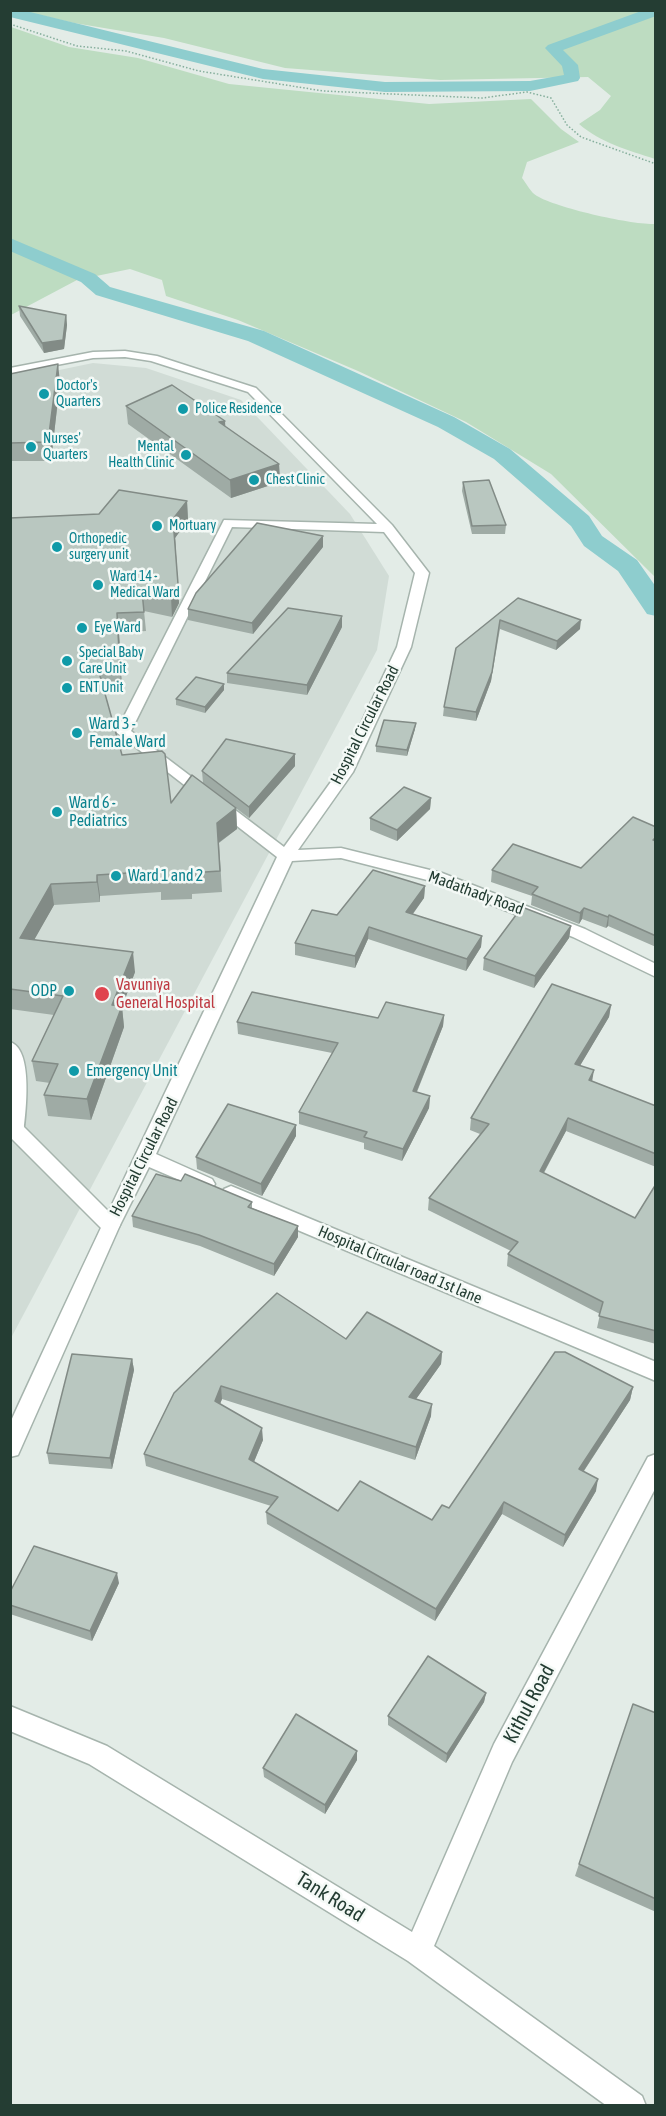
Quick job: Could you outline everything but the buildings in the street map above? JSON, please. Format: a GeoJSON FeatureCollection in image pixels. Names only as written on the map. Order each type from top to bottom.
{"type":"FeatureCollection","features":[{"type":"Feature","properties":{"kind":"street","name":"Hospital Circular Road"},"geometry":{"type":"LineString","coordinates":[[10,371],[93,355],[125,354],[153,358],[252,390],[388,528],[422,573],[404,647],[345,772],[286,856],[146,1157],[110,1225],[10,1448]]}},
{"type":"Feature","properties":{"kind":"street"},"geometry":{"type":"LineString","coordinates":[[286,856],[123,732],[228,522],[388,528]]}},
{"type":"Feature","properties":{"kind":"street","name":"Madathady Road"},"geometry":{"type":"LineString","coordinates":[[286,856],[341,853],[436,877],[579,933],[656,971]]}},
{"type":"Feature","properties":{"kind":"street"},"geometry":{"type":"LineString","coordinates":[[10,1048],[19,1079],[13,1126],[110,1225]]}},
{"type":"Feature","properties":{"kind":"street","name":"Hospital Circular road 1st lane"},"geometry":{"type":"LineString","coordinates":[[146,1157],[656,1372]]}},
{"type":"Feature","properties":{"kind":"street","name":"Kithul Road"},"geometry":{"type":"LineString","coordinates":[[418,1952],[503,1753],[656,1464]]}},
{"type":"Feature","properties":{"kind":"street","name":"Tank Road"},"geometry":{"type":"LineString","coordinates":[[10,1718],[98,1755],[418,1952],[632,2106]]}},
{"type":"Feature","properties":{"kind":"path"},"geometry":{"type":"LineString","coordinates":[[10,24],[77,46],[126,51],[199,71],[323,91],[482,98],[527,92],[551,98],[567,125],[581,137],[656,165]]}},
{"type":"Feature","properties":{"kind":"shaded area","name":"Vavuniya General Hospital"},"geometry":{"type":"Polygon","coordinates":[[[93,363],[146,368],[241,400],[350,514],[389,576],[377,650],[11,1338],[11,380],[93,363]]]}},
{"type":"Feature","properties":{"kind":"green space"},"geometry":{"type":"Polygon","coordinates":[[[23,11],[655,11],[655,159],[606,141],[579,124],[600,110],[611,96],[588,77],[440,80],[285,68],[164,38],[74,23],[23,11]]]}},
{"type":"Feature","properties":{"kind":"green space"},"geometry":{"type":"Polygon","coordinates":[[[11,27],[69,47],[138,58],[229,84],[429,104],[531,99],[561,129],[579,142],[527,162],[522,178],[533,193],[547,201],[595,215],[655,224],[655,577],[551,474],[466,422],[358,371],[238,320],[166,296],[162,280],[130,269],[77,280],[11,315],[11,27]]]}},
{"type":"Feature","properties":{"kind":"waterway"},"geometry":{"type":"LineString","coordinates":[[10,12],[263,74],[385,87],[530,86],[572,78],[570,65],[553,48],[656,11]]}},
{"type":"Feature","properties":{"kind":"waterway"},"geometry":{"type":"LineString","coordinates":[[10,244],[88,278],[103,291],[256,336],[446,422],[502,454],[580,521],[593,541],[628,566],[656,608]]}},
{"type":"Feature","properties":{"kind":"place","name":"Doctor's Quarters"},"geometry":{"type":"Point","coordinates":[44,394]}},
{"type":"Feature","properties":{"kind":"place","name":"Police Residence"},"geometry":{"type":"Point","coordinates":[183,409]}},
{"type":"Feature","properties":{"kind":"place","name":"Nurses' Quarters"},"geometry":{"type":"Point","coordinates":[31,447]}},
{"type":"Feature","properties":{"kind":"place","name":"Mental Health Clinic"},"geometry":{"type":"Point","coordinates":[186,455]}},
{"type":"Feature","properties":{"kind":"place","name":"Chest Clinic"},"geometry":{"type":"Point","coordinates":[254,480]}},
{"type":"Feature","properties":{"kind":"place","name":"Mortuary"},"geometry":{"type":"Point","coordinates":[157,526]}},
{"type":"Feature","properties":{"kind":"place","name":"Orthopedic surgery unit"},"geometry":{"type":"Point","coordinates":[57,547]}},
{"type":"Feature","properties":{"kind":"place","name":"Ward 14 - Medical Ward"},"geometry":{"type":"Point","coordinates":[98,585]}},
{"type":"Feature","properties":{"kind":"place","name":"Eye Ward"},"geometry":{"type":"Point","coordinates":[82,628]}},
{"type":"Feature","properties":{"kind":"place","name":"Special Baby Care Unit"},"geometry":{"type":"Point","coordinates":[67,661]}},
{"type":"Feature","properties":{"kind":"place","name":"ENT Unit"},"geometry":{"type":"Point","coordinates":[67,688]}},
{"type":"Feature","properties":{"kind":"place","name":"Ward 3 - Female Ward"},"geometry":{"type":"Point","coordinates":[77,733]}},
{"type":"Feature","properties":{"kind":"place","name":"Ward 6 - Pediatrics"},"geometry":{"type":"Point","coordinates":[57,812]}},
{"type":"Feature","properties":{"kind":"place","name":"Ward 1 and 2"},"geometry":{"type":"Point","coordinates":[116,876]}},
{"type":"Feature","properties":{"kind":"place","name":"ODP"},"geometry":{"type":"Point","coordinates":[69,991]}},
{"type":"Feature","properties":{"kind":"place","name":"Vavuniya General Hospital"},"geometry":{"type":"Point","coordinates":[102,994]}},
{"type":"Feature","properties":{"kind":"place","name":"Emergency Unit"},"geometry":{"type":"Point","coordinates":[74,1071]}}]}
